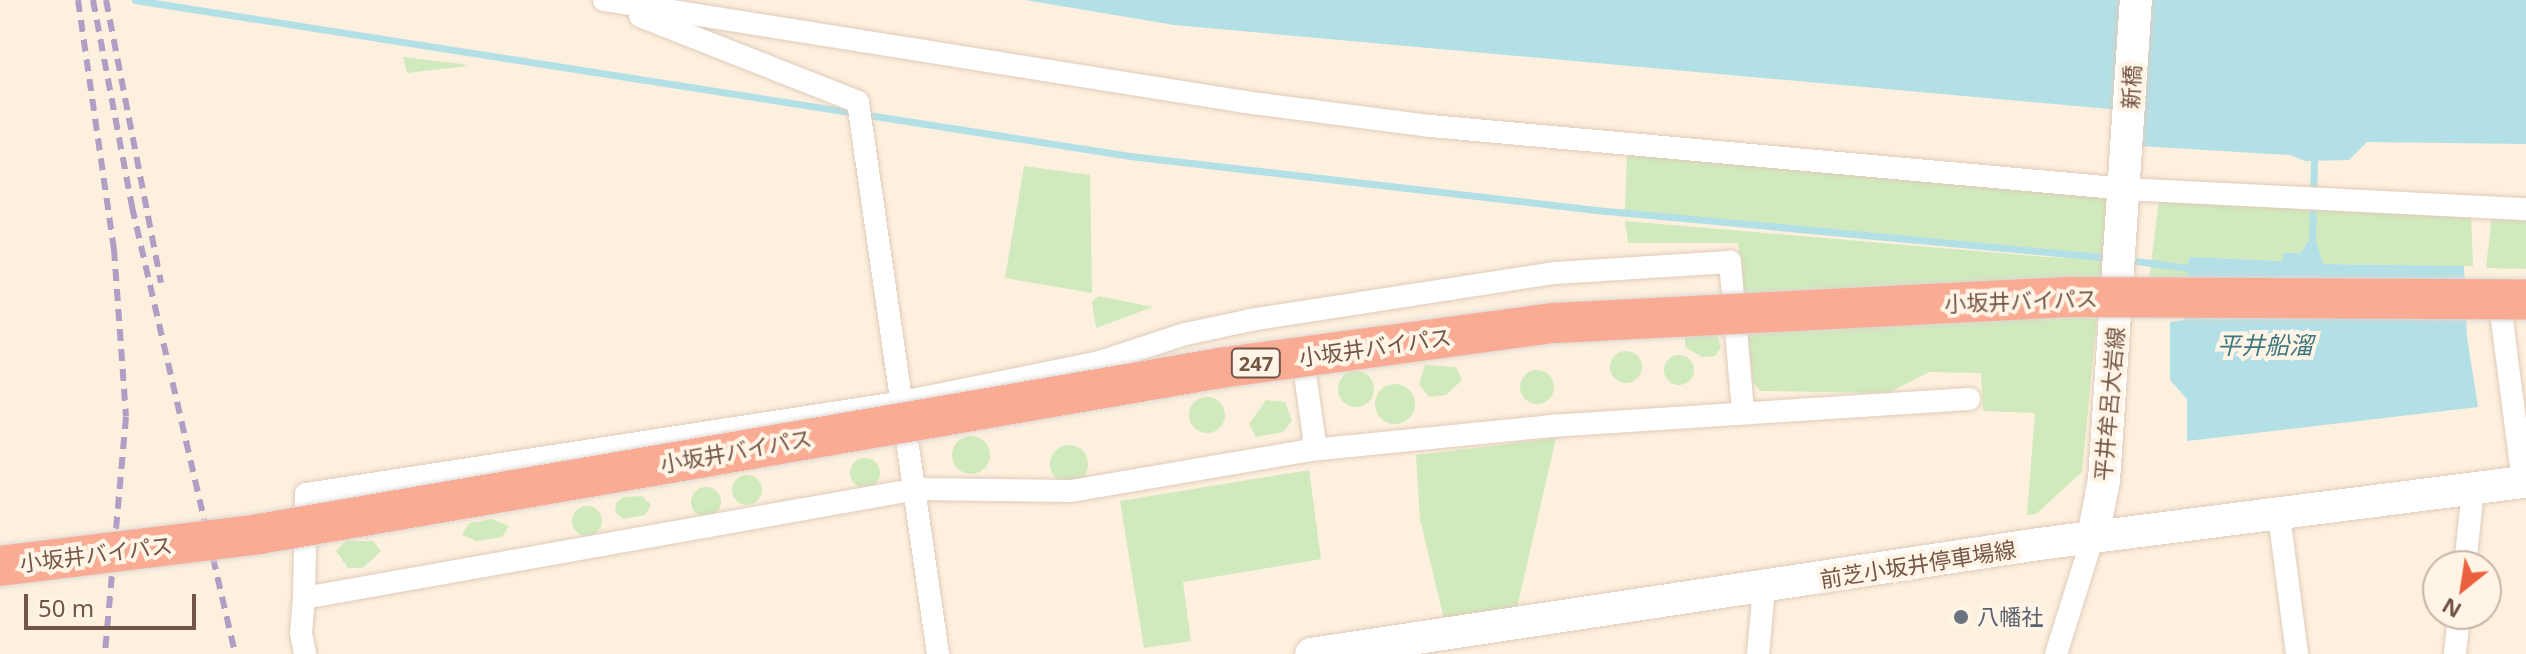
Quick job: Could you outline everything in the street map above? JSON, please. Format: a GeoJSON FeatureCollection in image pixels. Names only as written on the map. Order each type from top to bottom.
{"type":"FeatureCollection","features":[{"type":"Feature","properties":{"kind":"highway","name":"小坂井バイパス"},"geometry":{"type":"LineString","coordinates":[[0,566],[259,534],[1220,368],[1555,323],[2068,297],[2514,310]]}},
{"type":"Feature","properties":{"kind":"main road","name":"新橋"},"geometry":{"type":"LineString","coordinates":[[2126,182],[2136,0]]}},
{"type":"Feature","properties":{"kind":"main road","name":"平井牟呂大岩線"},"geometry":{"type":"LineString","coordinates":[[2093,537],[2104,480],[2126,182]]}},
{"type":"Feature","properties":{"kind":"main road","name":"前芝小坂井停車場線"},"geometry":{"type":"LineString","coordinates":[[1311,654],[1764,589],[2093,537],[2524,482]]}},
{"type":"Feature","properties":{"kind":"street"},"geometry":{"type":"LineString","coordinates":[[598,0],[858,102],[917,489],[938,654]]}},
{"type":"Feature","properties":{"kind":"street"},"geometry":{"type":"LineString","coordinates":[[604,0],[1245,102],[1431,126],[2126,182],[2526,209]]}},
{"type":"Feature","properties":{"kind":"street"},"geometry":{"type":"LineString","coordinates":[[305,654],[301,633],[306,494],[904,402],[1100,362],[1185,334],[1400,294],[1554,273],[1730,262],[1743,411]]}},
{"type":"Feature","properties":{"kind":"street"},"geometry":{"type":"LineString","coordinates":[[2514,310],[2524,482]]}},
{"type":"Feature","properties":{"kind":"street"},"geometry":{"type":"LineString","coordinates":[[1305,374],[1314,437],[1311,450]]}},
{"type":"Feature","properties":{"kind":"street"},"geometry":{"type":"LineString","coordinates":[[304,598],[917,489],[1071,491],[1311,450],[1743,411],[1969,399]]}},
{"type":"Feature","properties":{"kind":"street"},"geometry":{"type":"LineString","coordinates":[[2467,550],[2473,489]]}},
{"type":"Feature","properties":{"kind":"street"},"geometry":{"type":"LineString","coordinates":[[2279,515],[2297,654]]}},
{"type":"Feature","properties":{"kind":"street"},"geometry":{"type":"LineString","coordinates":[[2056,654],[2093,537]]}},
{"type":"Feature","properties":{"kind":"street"},"geometry":{"type":"LineString","coordinates":[[1758,654],[1764,589]]}},
{"type":"Feature","properties":{"kind":"street"},"geometry":{"type":"LineString","coordinates":[[2455,654],[2457,630]]}},
{"type":"Feature","properties":{"kind":"green space"},"geometry":{"type":"Polygon","coordinates":[[[403,57],[462,64],[468,66],[407,73],[403,57]]]}},
{"type":"Feature","properties":{"kind":"green space"},"geometry":{"type":"Polygon","coordinates":[[[1627,154],[2103,196],[2108,201],[2082,472],[2036,514],[2027,515],[2035,413],[1983,411],[1981,373],[1929,372],[1888,393],[1760,391],[1753,382],[1738,243],[1628,243],[1625,221],[2046,257],[2076,258],[2076,252],[1625,210],[1627,154]]]}},
{"type":"Feature","properties":{"kind":"green space"},"geometry":{"type":"Polygon","coordinates":[[[1024,166],[1090,175],[1092,293],[1005,278],[1024,166]]]}},
{"type":"Feature","properties":{"kind":"green space"},"geometry":{"type":"Polygon","coordinates":[[[2159,200],[2471,214],[2473,266],[2322,264],[2317,243],[2307,242],[2301,253],[2283,261],[2190,257],[2187,281],[2149,280],[2159,200]]]}},
{"type":"Feature","properties":{"kind":"green space"},"geometry":{"type":"Polygon","coordinates":[[[2492,215],[2526,217],[2526,269],[2486,268],[2492,215]]]}},
{"type":"Feature","properties":{"kind":"green space"},"geometry":{"type":"Polygon","coordinates":[[[1098,296],[1153,307],[1096,328],[1092,302],[1098,296]]]}},
{"type":"Feature","properties":{"kind":"green space"},"geometry":{"type":"Polygon","coordinates":[[[1685,335],[1717,335],[1721,347],[1715,356],[1702,357],[1685,347],[1685,335]]]}},
{"type":"Feature","properties":{"kind":"green space"},"geometry":{"type":"Polygon","coordinates":[[[1626,351],[1637,356],[1642,367],[1637,378],[1626,383],[1615,378],[1610,367],[1615,356],[1626,351]]]}},
{"type":"Feature","properties":{"kind":"green space"},"geometry":{"type":"Polygon","coordinates":[[[1679,355],[1690,359],[1694,370],[1690,381],[1679,385],[1668,381],[1664,370],[1668,359],[1679,355]]]}},
{"type":"Feature","properties":{"kind":"green space"},"geometry":{"type":"Polygon","coordinates":[[[1425,365],[1456,367],[1462,380],[1446,395],[1429,397],[1419,384],[1425,365]]]}},
{"type":"Feature","properties":{"kind":"green space"},"geometry":{"type":"Polygon","coordinates":[[[1537,370],[1549,375],[1554,387],[1549,399],[1537,404],[1525,399],[1520,387],[1525,375],[1537,370]]]}},
{"type":"Feature","properties":{"kind":"green space"},"geometry":{"type":"Polygon","coordinates":[[[1356,371],[1369,376],[1374,389],[1369,402],[1356,407],[1343,402],[1338,389],[1343,376],[1356,371]]]}},
{"type":"Feature","properties":{"kind":"green space"},"geometry":{"type":"Polygon","coordinates":[[[1395,384],[1409,390],[1415,404],[1409,418],[1395,424],[1381,418],[1375,404],[1381,390],[1395,384]]]}},
{"type":"Feature","properties":{"kind":"green space"},"geometry":{"type":"Polygon","coordinates":[[[1207,397],[1220,402],[1225,415],[1220,428],[1207,433],[1194,428],[1189,415],[1194,402],[1207,397]]]}},
{"type":"Feature","properties":{"kind":"green space"},"geometry":{"type":"Polygon","coordinates":[[[1266,400],[1285,402],[1292,421],[1283,432],[1256,437],[1249,424],[1266,400]]]}},
{"type":"Feature","properties":{"kind":"green space"},"geometry":{"type":"Polygon","coordinates":[[[971,436],[984,442],[990,455],[984,468],[971,474],[958,468],[952,455],[958,442],[971,436]]]}},
{"type":"Feature","properties":{"kind":"green space"},"geometry":{"type":"Polygon","coordinates":[[[1556,438],[1516,612],[1445,623],[1420,519],[1416,455],[1556,438]]]}},
{"type":"Feature","properties":{"kind":"green space"},"geometry":{"type":"Polygon","coordinates":[[[1069,445],[1082,451],[1088,464],[1082,477],[1069,483],[1056,477],[1050,464],[1056,451],[1069,445]]]}},
{"type":"Feature","properties":{"kind":"green space"},"geometry":{"type":"Polygon","coordinates":[[[865,458],[876,462],[880,473],[876,484],[865,488],[854,484],[850,473],[854,462],[865,458]]]}},
{"type":"Feature","properties":{"kind":"green space"},"geometry":{"type":"Polygon","coordinates":[[[1309,470],[1321,559],[1183,582],[1191,641],[1144,648],[1120,501],[1309,470]]]}},
{"type":"Feature","properties":{"kind":"green space"},"geometry":{"type":"Polygon","coordinates":[[[747,475],[758,479],[762,490],[758,501],[747,505],[736,501],[732,490],[736,479],[747,475]]]}},
{"type":"Feature","properties":{"kind":"green space"},"geometry":{"type":"Polygon","coordinates":[[[706,487],[716,492],[721,502],[716,512],[706,517],[696,512],[691,502],[696,492],[706,487]]]}},
{"type":"Feature","properties":{"kind":"green space"},"geometry":{"type":"Polygon","coordinates":[[[642,496],[651,505],[645,515],[623,519],[615,512],[616,503],[623,497],[642,496]]]}},
{"type":"Feature","properties":{"kind":"green space"},"geometry":{"type":"Polygon","coordinates":[[[587,506],[598,510],[602,521],[598,532],[587,536],[576,532],[572,521],[576,510],[587,506]]]}},
{"type":"Feature","properties":{"kind":"green space"},"geometry":{"type":"Polygon","coordinates":[[[492,519],[509,526],[502,537],[476,541],[462,535],[469,523],[492,519]]]}},
{"type":"Feature","properties":{"kind":"green space"},"geometry":{"type":"Polygon","coordinates":[[[346,541],[373,541],[381,551],[363,568],[348,568],[336,551],[346,541]]]}},
{"type":"Feature","properties":{"kind":"water"},"geometry":{"type":"Polygon","coordinates":[[[1025,0],[2526,0],[2526,144],[2367,142],[2349,160],[2305,161],[2290,155],[2140,146],[2142,112],[1174,25],[1025,0]]]}},
{"type":"Feature","properties":{"kind":"water","name":"平井船溜"},"geometry":{"type":"Polygon","coordinates":[[[2307,242],[2317,243],[2323,264],[2464,266],[2467,337],[2478,407],[2187,441],[2187,399],[2170,380],[2170,322],[2184,320],[2189,257],[2283,261],[2283,253],[2301,253],[2307,242]]]}},
{"type":"Feature","properties":{"kind":"waterway"},"geometry":{"type":"LineString","coordinates":[[135,0],[1130,156],[1607,211],[2112,258]]}},
{"type":"Feature","properties":{"kind":"waterway"},"geometry":{"type":"LineString","coordinates":[[2312,243],[2314,161]]}},
{"type":"Feature","properties":{"kind":"waterway"},"geometry":{"type":"LineString","coordinates":[[2128,260],[2189,268]]}},
{"type":"Feature","properties":{"kind":"railway"},"geometry":{"type":"LineString","coordinates":[[78,0],[114,249],[126,417],[105,654]]}},
{"type":"Feature","properties":{"kind":"railway"},"geometry":{"type":"LineString","coordinates":[[93,0],[132,207],[235,654]]}},
{"type":"Feature","properties":{"kind":"railway"},"geometry":{"type":"LineString","coordinates":[[106,0],[161,283]]}},
{"type":"Feature","properties":{"kind":"place","name":"八幡社"},"geometry":{"type":"Point","coordinates":[1961,617]}}]}
